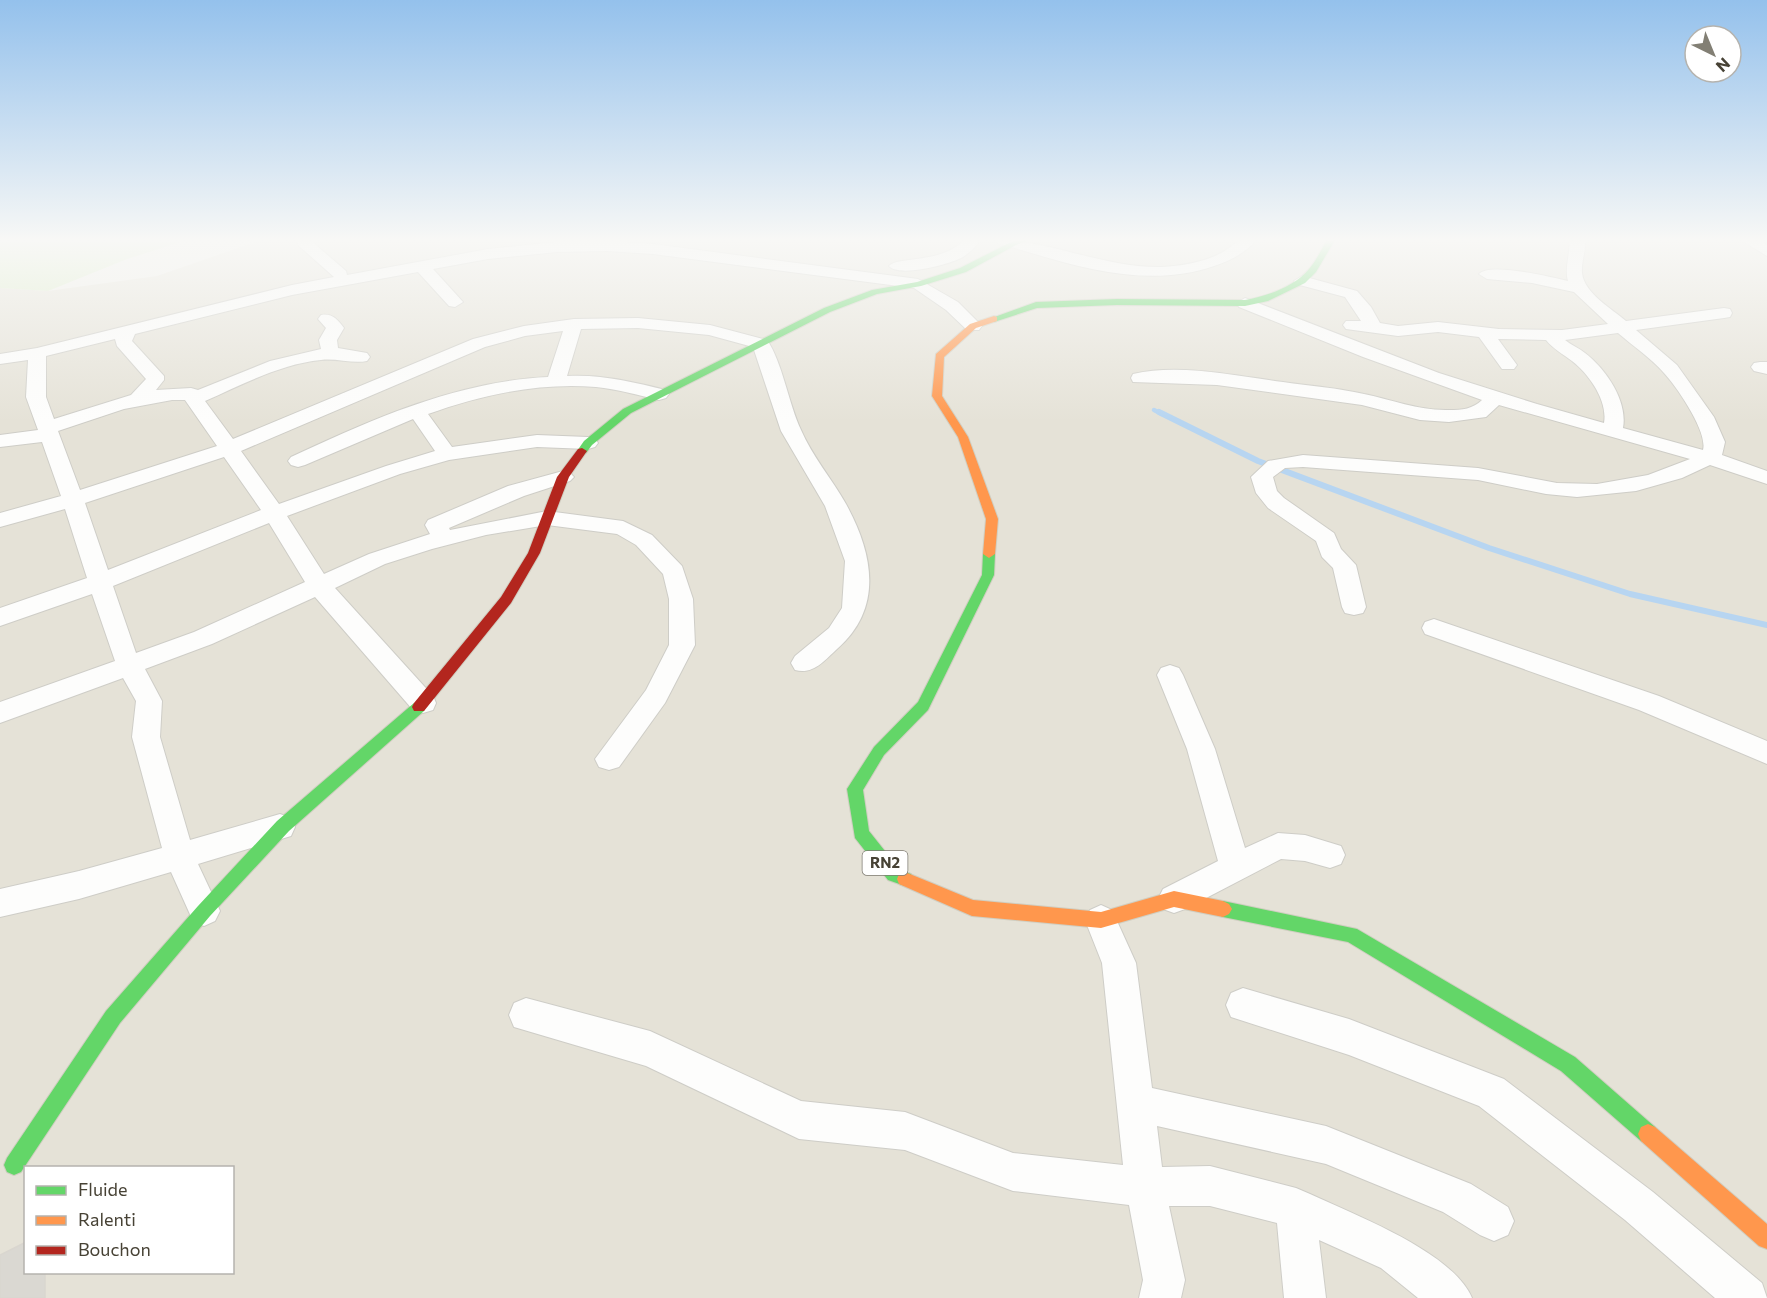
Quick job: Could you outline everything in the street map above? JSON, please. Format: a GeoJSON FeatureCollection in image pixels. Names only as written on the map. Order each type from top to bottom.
{"type":"FeatureCollection","features":[{"type":"Feature","properties":{"kind":"main road"},"geometry":{"type":"LineString","coordinates":[[14,1165],[113,1017],[204,911],[283,826],[423,703],[506,600],[534,553],[563,477],[588,444],[627,411],[827,310],[852,301]]}},
{"type":"Feature","properties":{"kind":"main road","name":"RN2"},"geometry":{"type":"LineString","coordinates":[[1257,301],[1245,303],[1118,302],[1036,305],[973,326],[939,356],[937,396],[963,437],[992,519],[988,575],[923,706],[879,751],[855,789],[861,833],[894,875],[972,908],[1101,920],[1174,899],[1351,935],[1569,1064],[1767,1238]]}},
{"type":"Feature","properties":{"kind":"street"},"geometry":{"type":"LineString","coordinates":[[0,359],[37,353],[249,301]]}},
{"type":"Feature","properties":{"kind":"street"},"geometry":{"type":"LineString","coordinates":[[943,301],[973,326]]}},
{"type":"Feature","properties":{"kind":"street"},"geometry":{"type":"LineString","coordinates":[[1356,301],[1365,311],[1366,318],[1374,328]]}},
{"type":"Feature","properties":{"kind":"street"},"geometry":{"type":"LineString","coordinates":[[1354,607],[1344,565],[1330,552],[1326,538],[1310,529],[1276,503],[1268,493],[1262,477],[1272,466],[1303,461],[1470,473],[1558,489],[1605,490],[1645,484],[1684,471],[1711,457],[1715,442],[1704,417],[1671,369],[1624,327],[1575,301]]}},
{"type":"Feature","properties":{"kind":"street"},"geometry":{"type":"LineString","coordinates":[[1245,303],[1337,341],[1496,398],[1612,432],[1711,457],[1767,478]]}},
{"type":"Feature","properties":{"kind":"street"},"geometry":{"type":"LineString","coordinates":[[1578,303],[1596,331],[1612,345]]}},
{"type":"Feature","properties":{"kind":"street"},"geometry":{"type":"LineString","coordinates":[[1419,342],[1438,327],[1551,335],[1724,313]]}},
{"type":"Feature","properties":{"kind":"street"},"geometry":{"type":"LineString","coordinates":[[327,319],[335,328],[328,340],[330,352]]}},
{"type":"Feature","properties":{"kind":"street"},"geometry":{"type":"LineString","coordinates":[[0,520],[73,500],[230,448],[479,343],[524,331],[574,324],[638,323],[710,330],[761,345],[791,431],[836,506],[858,561],[858,590],[854,609],[838,634],[804,663]]}},
{"type":"Feature","properties":{"kind":"street"},"geometry":{"type":"LineString","coordinates":[[556,382],[574,324]]}},
{"type":"Feature","properties":{"kind":"street"},"geometry":{"type":"LineString","coordinates":[[1352,325],[1374,328],[1419,342]]}},
{"type":"Feature","properties":{"kind":"street"},"geometry":{"type":"LineString","coordinates":[[127,331],[123,342],[155,376],[155,380],[136,400]]}},
{"type":"Feature","properties":{"kind":"street"},"geometry":{"type":"LineString","coordinates":[[1484,332],[1508,365]]}},
{"type":"Feature","properties":{"kind":"street"},"geometry":{"type":"LineString","coordinates":[[1551,335],[1562,349],[1587,365],[1609,397],[1615,412],[1612,432]]}},
{"type":"Feature","properties":{"kind":"street"},"geometry":{"type":"LineString","coordinates":[[1419,342],[1429,374]]}},
{"type":"Feature","properties":{"kind":"street"},"geometry":{"type":"LineString","coordinates":[[195,399],[292,360],[330,352],[361,357]]}},
{"type":"Feature","properties":{"kind":"street"},"geometry":{"type":"LineString","coordinates":[[37,353],[36,397],[73,500],[122,650],[150,701],[146,737],[180,856],[204,911]]}},
{"type":"Feature","properties":{"kind":"street"},"geometry":{"type":"LineString","coordinates":[[1140,378],[1171,376],[1217,379],[1363,399],[1420,414],[1449,416],[1479,413],[1496,398]]}},
{"type":"Feature","properties":{"kind":"street"},"geometry":{"type":"LineString","coordinates":[[298,461],[350,436],[416,410],[498,390],[579,381],[613,383],[659,394]]}},
{"type":"Feature","properties":{"kind":"street"},"geometry":{"type":"LineString","coordinates":[[0,441],[47,431],[136,400],[178,393],[191,394],[274,513],[318,584],[423,703]]}},
{"type":"Feature","properties":{"kind":"street"},"geometry":{"type":"LineString","coordinates":[[416,410],[447,454]]}},
{"type":"Feature","properties":{"kind":"street"},"geometry":{"type":"LineString","coordinates":[[0,617],[100,582],[274,513],[393,470],[447,454],[537,441],[588,444]]}},
{"type":"Feature","properties":{"kind":"street"},"geometry":{"type":"LineString","coordinates":[[0,713],[130,666],[252,617],[318,584],[377,560],[435,525],[516,491],[563,477]]}},
{"type":"Feature","properties":{"kind":"street"},"geometry":{"type":"LineString","coordinates":[[435,525],[547,518],[623,528],[644,540],[674,572],[681,599],[682,645],[656,696],[609,759]]}},
{"type":"Feature","properties":{"kind":"street"},"geometry":{"type":"LineString","coordinates":[[1434,628],[1649,702],[1767,753]]}},
{"type":"Feature","properties":{"kind":"street"},"geometry":{"type":"LineString","coordinates":[[1170,675],[1201,749],[1234,868]]}},
{"type":"Feature","properties":{"kind":"street"},"geometry":{"type":"LineString","coordinates":[[0,903],[180,856],[283,826]]}},
{"type":"Feature","properties":{"kind":"street"},"geometry":{"type":"LineString","coordinates":[[1174,899],[1278,846],[1305,848],[1330,855]]}},
{"type":"Feature","properties":{"kind":"street"},"geometry":{"type":"LineString","coordinates":[[1101,920],[1119,963],[1145,1187],[1164,1280],[1160,1298]]}},
{"type":"Feature","properties":{"kind":"street"},"geometry":{"type":"LineString","coordinates":[[1243,1005],[1349,1037],[1491,1092],[1639,1206],[1747,1298]]}},
{"type":"Feature","properties":{"kind":"street"},"geometry":{"type":"LineString","coordinates":[[526,1015],[650,1049],[799,1120],[905,1131],[1013,1172],[1145,1187],[1210,1186],[1296,1208],[1395,1254],[1451,1298]]}},
{"type":"Feature","properties":{"kind":"street"},"geometry":{"type":"LineString","coordinates":[[1135,1103],[1326,1145],[1457,1198],[1494,1221]]}},
{"type":"Feature","properties":{"kind":"street"},"geometry":{"type":"LineString","coordinates":[[1296,1208],[1305,1298]]}},
{"type":"Feature","properties":{"kind":"shaded area"},"geometry":{"type":"Polygon","coordinates":[[[0,301],[1767,301],[1767,1298],[0,1298],[0,301]]]}},
{"type":"Feature","properties":{"kind":"building"},"geometry":{"type":"Polygon","coordinates":[[[24,1243],[24,1274],[45,1274],[45,1298],[0,1298],[0,1255],[24,1243]]]}},
{"type":"Feature","properties":{"kind":"waterway"},"geometry":{"type":"LineString","coordinates":[[1154,410],[1162,414]]}},
{"type":"Feature","properties":{"kind":"waterway"},"geometry":{"type":"LineString","coordinates":[[1159,412],[1258,461],[1489,548],[1630,594],[1767,625]]}},
{"type":"Feature","properties":{"kind":"traffic: fast"},"geometry":{"type":"LineString","coordinates":[[582,451],[588,443],[627,411],[827,310],[852,301]]}},
{"type":"Feature","properties":{"kind":"traffic: fast"},"geometry":{"type":"LineString","coordinates":[[994,319],[1036,305],[1117,302],[1245,303],[1256,301]]}},
{"type":"Feature","properties":{"kind":"traffic: fast"},"geometry":{"type":"LineString","coordinates":[[905,879],[894,875],[861,833],[855,789],[879,751],[923,706],[988,575],[989,554]]}},
{"type":"Feature","properties":{"kind":"traffic: fast"},"geometry":{"type":"LineString","coordinates":[[14,1165],[113,1017],[204,911],[283,826],[419,707]]}},
{"type":"Feature","properties":{"kind":"traffic: fast"},"geometry":{"type":"LineString","coordinates":[[1223,909],[1351,935],[1568,1064],[1648,1134]]}},
{"type":"Feature","properties":{"kind":"traffic: slow"},"geometry":{"type":"LineString","coordinates":[[989,554],[992,519],[963,437],[937,396],[939,356],[973,326],[994,319]]}},
{"type":"Feature","properties":{"kind":"traffic: slow"},"geometry":{"type":"LineString","coordinates":[[905,879],[972,908],[1101,920],[1174,899],[1223,909]]}},
{"type":"Feature","properties":{"kind":"traffic: slow"},"geometry":{"type":"LineString","coordinates":[[1648,1134],[1767,1238]]}},
{"type":"Feature","properties":{"kind":"traffic: jam"},"geometry":{"type":"LineString","coordinates":[[419,707],[506,600],[534,553],[563,477],[582,451]]}}]}
